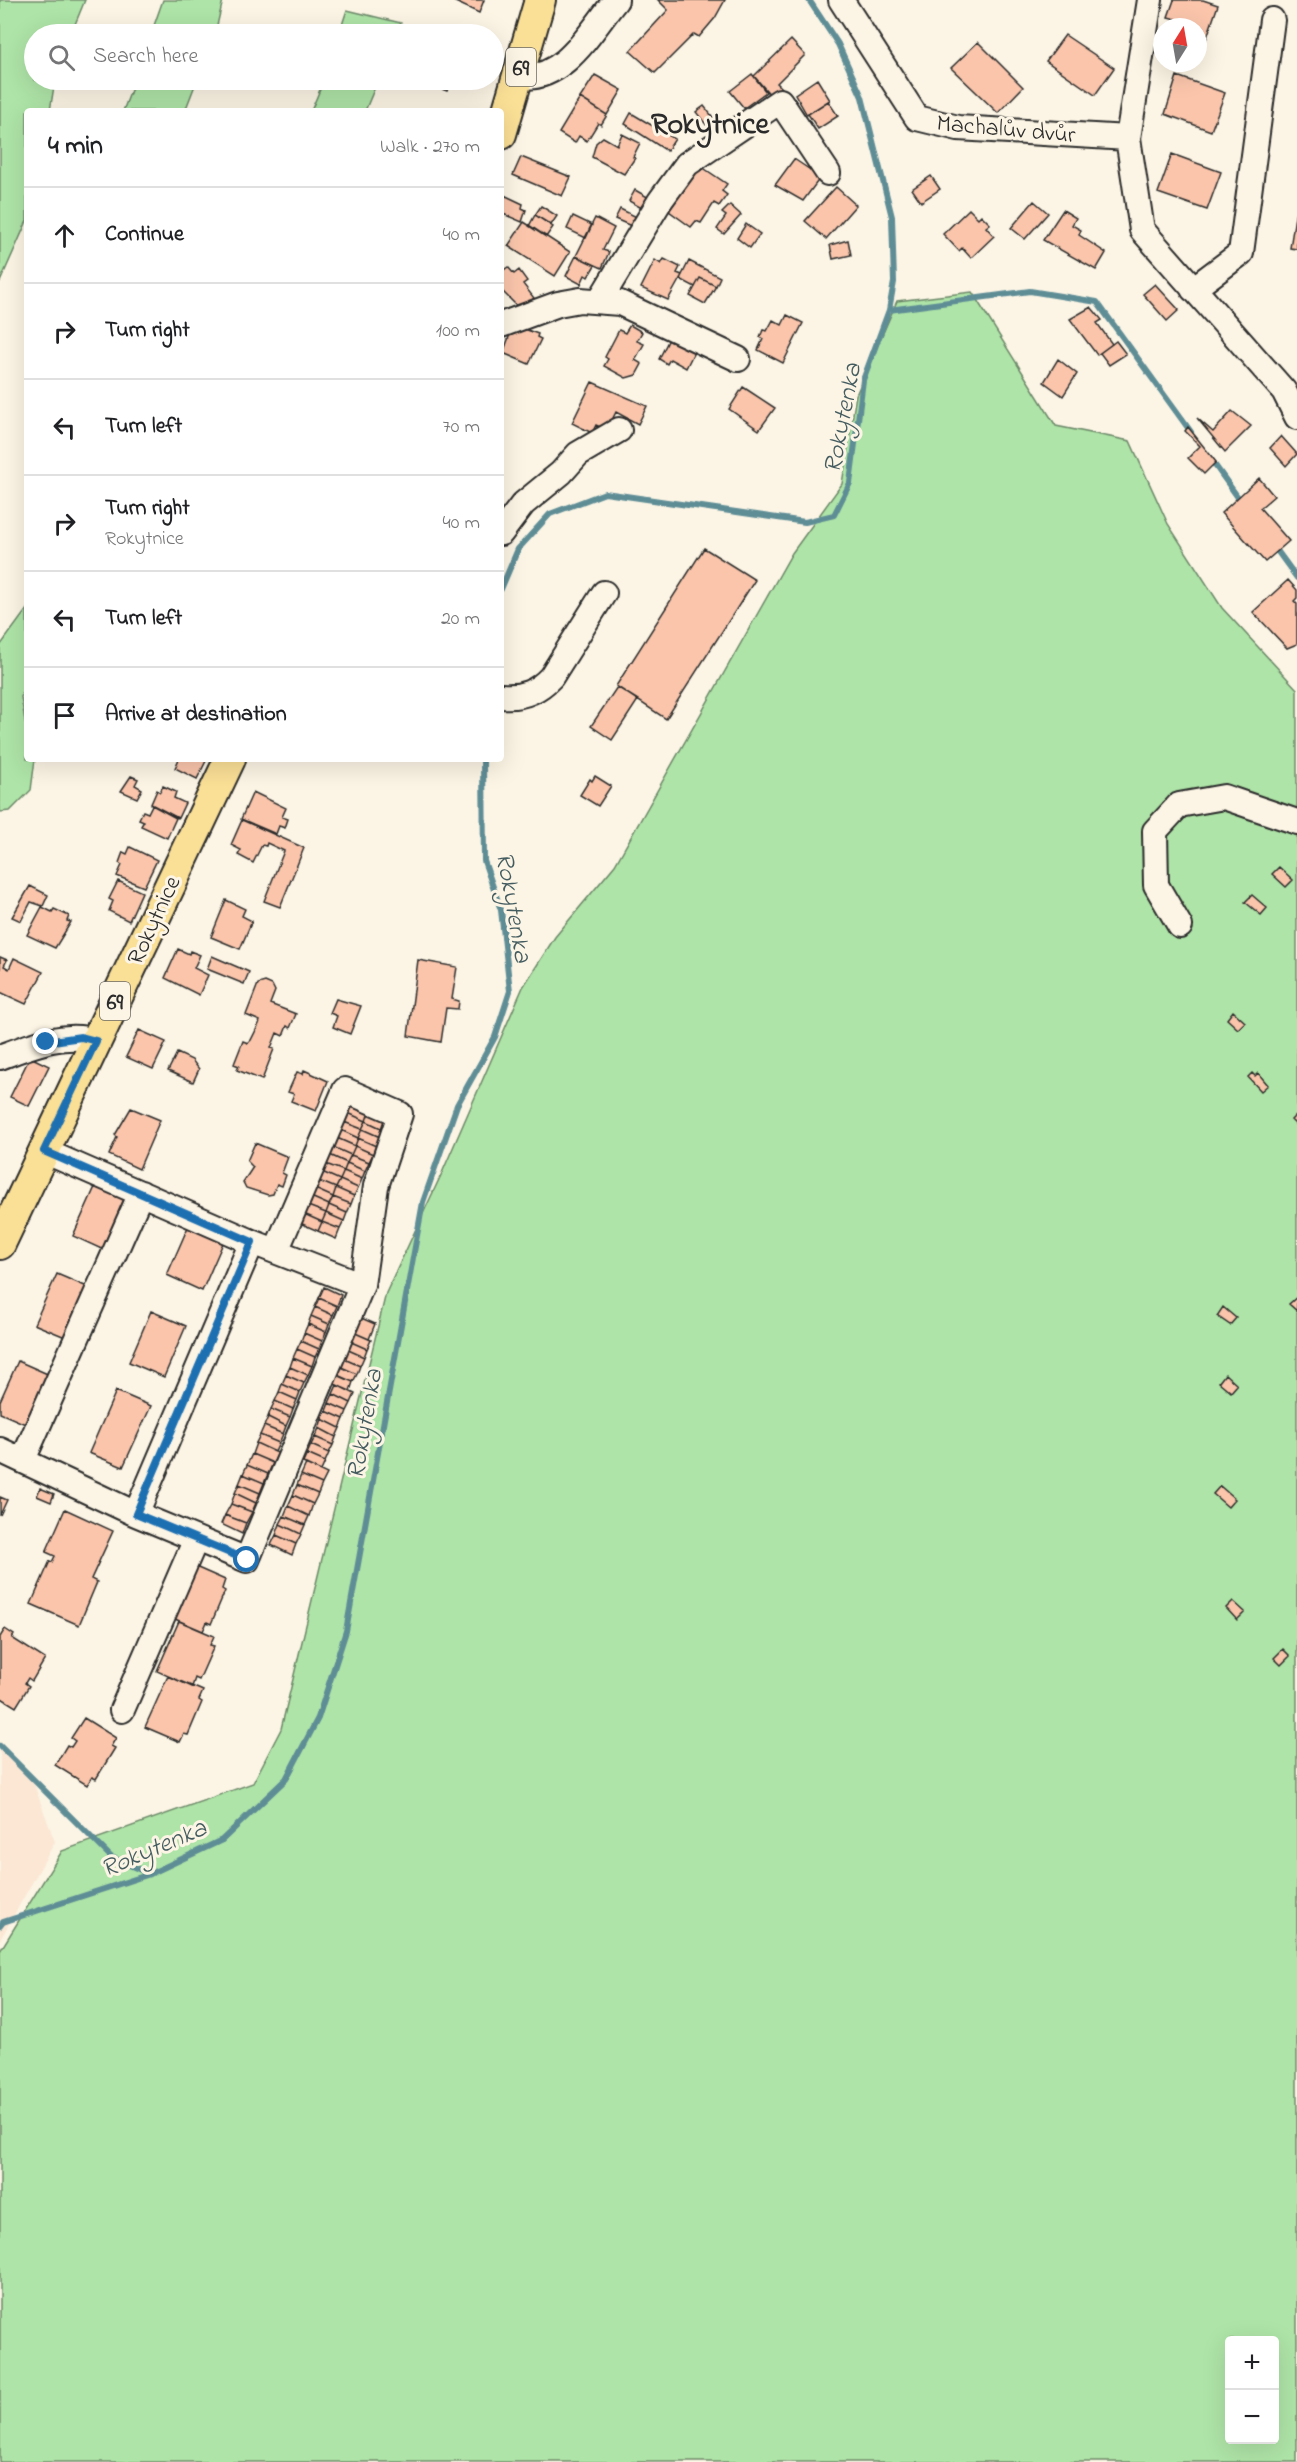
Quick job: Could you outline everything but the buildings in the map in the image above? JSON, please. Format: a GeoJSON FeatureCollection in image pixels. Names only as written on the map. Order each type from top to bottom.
{"type":"FeatureCollection","features":[{"type":"Feature","properties":{"kind":"main road","name":"69"},"geometry":{"type":"LineString","coordinates":[[504,124],[540,0]]}},
{"type":"Feature","properties":{"kind":"main road","name":"Rokytnice"},"geometry":{"type":"LineString","coordinates":[[0,1244],[229,762]]}},
{"type":"Feature","properties":{"kind":"street"},"geometry":{"type":"LineString","coordinates":[[518,76],[532,78],[543,75],[565,61],[616,0]]}},
{"type":"Feature","properties":{"kind":"street","name":"Machalův dvůr"},"geometry":{"type":"LineString","coordinates":[[841,0],[916,118],[958,128],[1128,138]]}},
{"type":"Feature","properties":{"kind":"street"},"geometry":{"type":"LineString","coordinates":[[1150,0],[1128,138],[1142,230],[1284,391],[1297,417]]}},
{"type":"Feature","properties":{"kind":"street"},"geometry":{"type":"LineString","coordinates":[[1194,289],[1241,253],[1272,20]]}},
{"type":"Feature","properties":{"kind":"street"},"geometry":{"type":"LineString","coordinates":[[600,300],[660,201],[687,164],[780,101],[828,173]]}},
{"type":"Feature","properties":{"kind":"street"},"geometry":{"type":"LineString","coordinates":[[504,324],[558,304],[600,300],[627,306],[738,359]]}},
{"type":"Feature","properties":{"kind":"street"},"geometry":{"type":"LineString","coordinates":[[504,529],[523,504],[561,474],[578,454],[619,430]]}},
{"type":"Feature","properties":{"kind":"street"},"geometry":{"type":"LineString","coordinates":[[504,696],[513,697],[541,687],[551,677],[604,593]]}},
{"type":"Feature","properties":{"kind":"street"},"geometry":{"type":"LineString","coordinates":[[1180,926],[1156,885],[1155,831],[1179,806],[1224,797],[1297,822]]}},
{"type":"Feature","properties":{"kind":"street"},"geometry":{"type":"LineString","coordinates":[[0,1057],[65,1038],[81,1037],[96,1041]]}},
{"type":"Feature","properties":{"kind":"street"},"geometry":{"type":"LineString","coordinates":[[0,1450],[136,1514],[247,1560],[362,1285],[376,1186],[400,1114],[345,1090],[276,1251]]}},
{"type":"Feature","properties":{"kind":"street"},"geometry":{"type":"LineString","coordinates":[[44,1151],[252,1242],[362,1285]]}},
{"type":"Feature","properties":{"kind":"street"},"geometry":{"type":"LineString","coordinates":[[23,1460],[141,1193]]}},
{"type":"Feature","properties":{"kind":"street"},"geometry":{"type":"LineString","coordinates":[[136,1514],[252,1242]]}},
{"type":"Feature","properties":{"kind":"street"},"geometry":{"type":"LineString","coordinates":[[122,1710],[196,1539]]}},
{"type":"Feature","properties":{"kind":"shaded area"},"geometry":{"type":"Polygon","coordinates":[[[0,1742],[31,1776],[55,1842],[0,1940],[0,1742]]]}},
{"type":"Feature","properties":{"kind":"green space"},"geometry":{"type":"Polygon","coordinates":[[[0,0],[85,0],[75,24],[24,24],[24,90],[53,90],[50,108],[24,108],[24,228],[0,282],[0,0]]]}},
{"type":"Feature","properties":{"kind":"green space"},"geometry":{"type":"Polygon","coordinates":[[[163,0],[223,0],[217,24],[155,24],[163,0]]]}},
{"type":"Feature","properties":{"kind":"green space"},"geometry":{"type":"Polygon","coordinates":[[[347,10],[401,23],[401,24],[342,24],[347,10]]]}},
{"type":"Feature","properties":{"kind":"green space"},"geometry":{"type":"Polygon","coordinates":[[[131,90],[193,90],[186,108],[124,108],[131,90]]]}},
{"type":"Feature","properties":{"kind":"green space"},"geometry":{"type":"Polygon","coordinates":[[[320,90],[374,90],[366,108],[312,108],[320,90]]]}},
{"type":"Feature","properties":{"kind":"green space"},"geometry":{"type":"Polygon","coordinates":[[[972,292],[1056,426],[1130,441],[1168,524],[1222,608],[1297,689],[1297,2462],[0,2462],[0,1951],[62,1851],[253,1783],[281,1729],[386,1293],[442,1173],[523,987],[555,937],[615,865],[792,553],[842,484],[856,395],[897,301],[972,292]]]}},
{"type":"Feature","properties":{"kind":"green space"},"geometry":{"type":"Polygon","coordinates":[[[24,613],[24,689],[21,697],[24,715],[24,762],[35,762],[31,790],[10,811],[0,812],[0,646],[24,613]]]}},
{"type":"Feature","properties":{"kind":"waterway","name":"Rokytenka"},"geometry":{"type":"LineString","coordinates":[[504,582],[518,549],[550,514],[605,493],[805,522],[834,515],[850,483],[863,380],[889,310],[894,282],[892,217],[862,97],[838,44],[809,0]]}},
{"type":"Feature","properties":{"kind":"waterway"},"geometry":{"type":"LineString","coordinates":[[889,310],[1030,291],[1097,302],[1191,432]]}},
{"type":"Feature","properties":{"kind":"waterway"},"geometry":{"type":"LineString","coordinates":[[1209,457],[1242,503]]}},
{"type":"Feature","properties":{"kind":"waterway"},"geometry":{"type":"LineString","coordinates":[[1273,545],[1297,578]]}},
{"type":"Feature","properties":{"kind":"waterway","name":"Rokytenka"},"geometry":{"type":"LineString","coordinates":[[0,1926],[3,1922],[150,1874],[222,1840],[286,1779],[318,1718],[346,1631],[423,1202],[457,1105],[495,1037],[510,991],[501,910],[484,861],[483,762]]}},
{"type":"Feature","properties":{"kind":"waterway"},"geometry":{"type":"LineString","coordinates":[[0,1746],[111,1857],[150,1874]]}},
{"type":"Feature","properties":{"kind":"district","name":"Rokytnice"},"geometry":{"type":"Point","coordinates":[710,123]}},
{"type":"Feature","properties":{"kind":"route"},"geometry":{"type":"LineString","coordinates":[[46,1042],[81,1037],[96,1041],[44,1151],[252,1242],[136,1514],[247,1560]]}}]}
